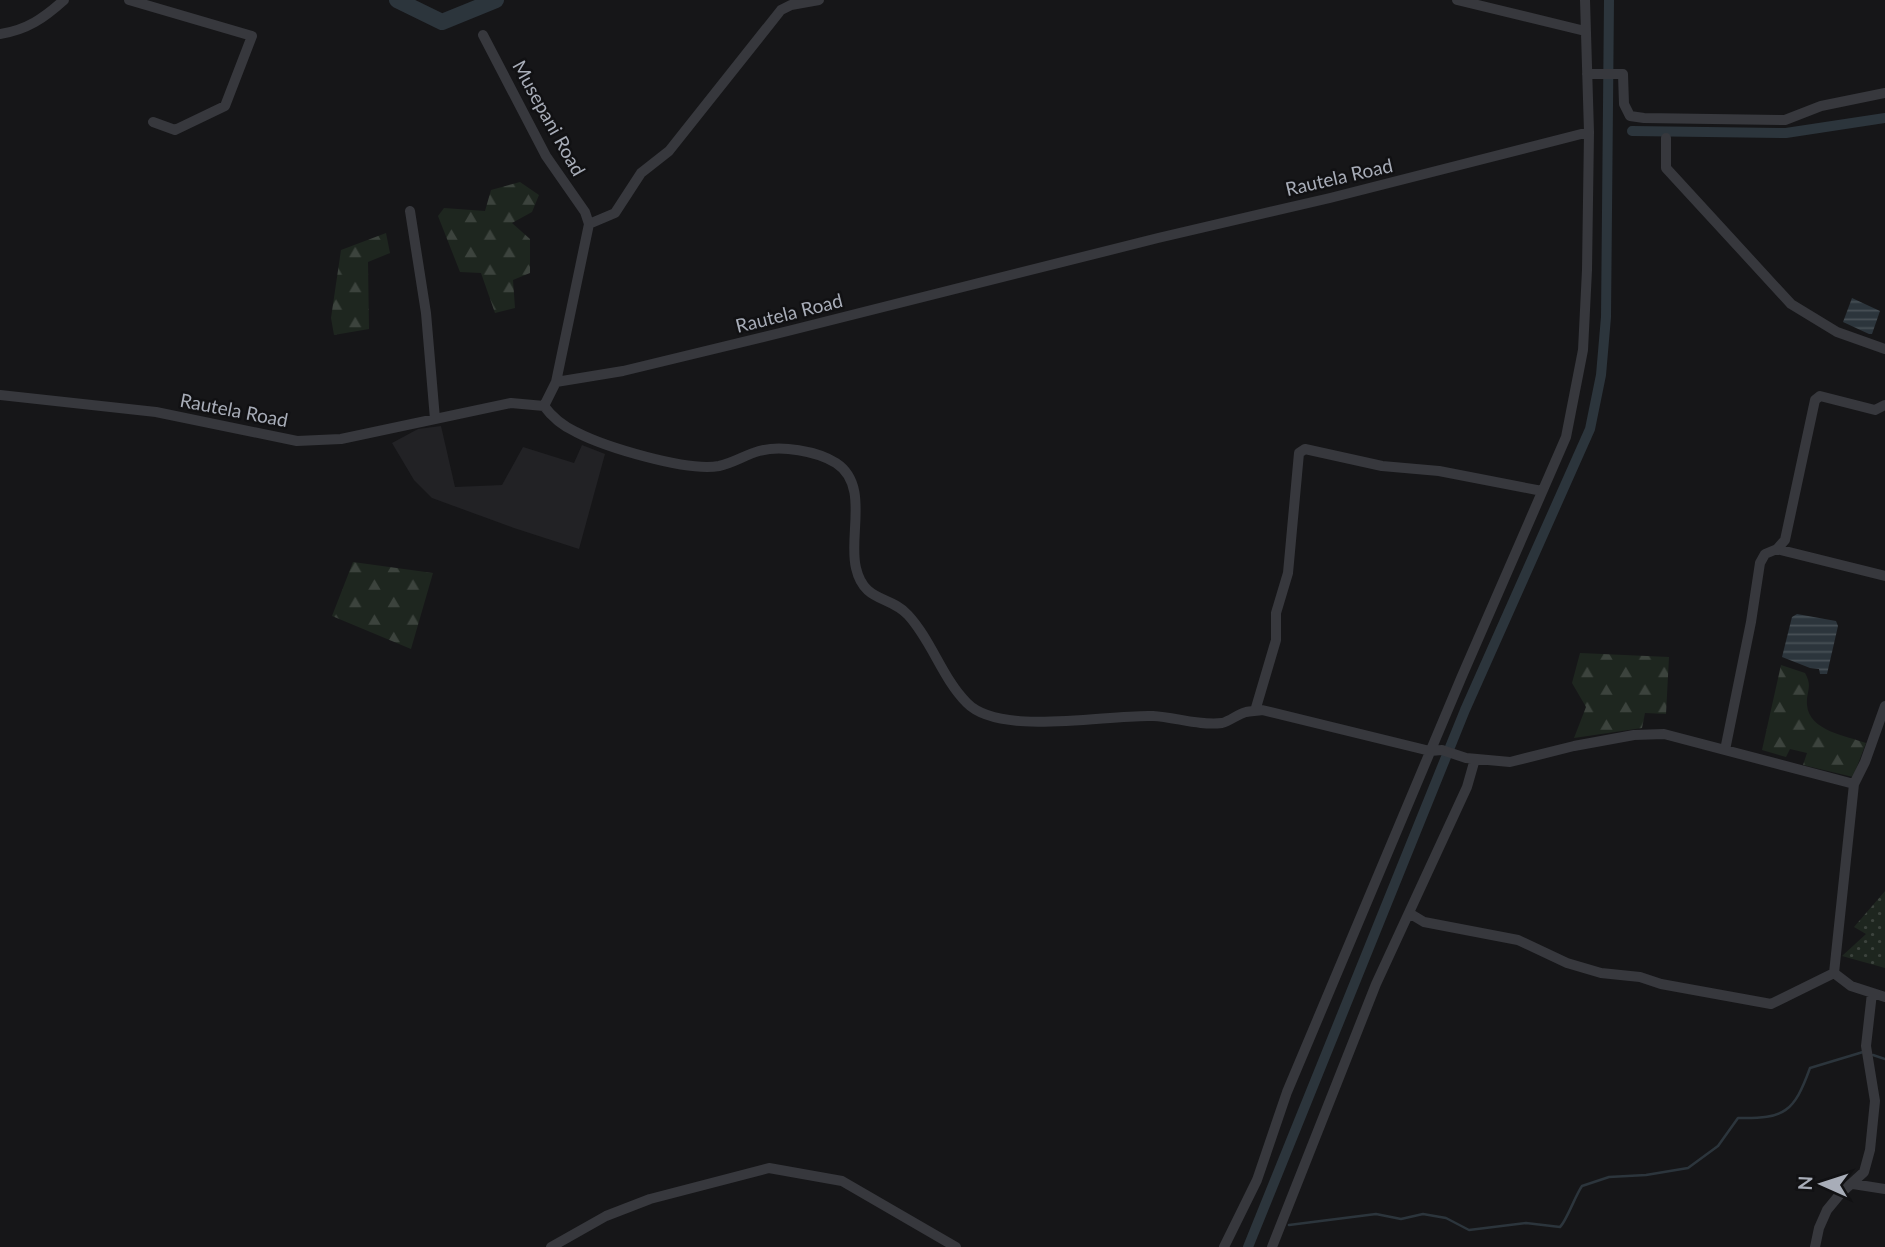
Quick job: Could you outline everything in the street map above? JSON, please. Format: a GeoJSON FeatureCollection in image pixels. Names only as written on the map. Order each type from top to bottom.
{"type":"FeatureCollection","features":[{"type":"Feature","properties":{"kind":"street"},"geometry":{"type":"LineString","coordinates":[[0,34],[17,32],[42,20],[64,0]]}},
{"type":"Feature","properties":{"kind":"street"},"geometry":{"type":"LineString","coordinates":[[129,0],[252,36],[225,106],[175,130],[153,122]]}},
{"type":"Feature","properties":{"kind":"street"},"geometry":{"type":"LineString","coordinates":[[819,0],[791,5],[781,10],[669,150],[641,173],[615,212],[589,224],[556,382],[544,405],[552,416],[576,432],[626,453],[686,464],[718,466],[760,450],[782,449],[811,453],[836,463],[848,475],[855,491],[855,564],[859,581],[874,596],[906,613],[961,696],[985,716],[1012,721],[1153,716],[1223,723],[1245,712],[1262,710],[1430,751],[1442,750],[1470,758],[1510,762],[1574,746],[1664,734],[1854,784]]}},
{"type":"Feature","properties":{"kind":"street"},"geometry":{"type":"LineString","coordinates":[[1457,0],[1585,31]]}},
{"type":"Feature","properties":{"kind":"street"},"geometry":{"type":"LineString","coordinates":[[1224,1247],[1257,1180],[1287,1092],[1566,437],[1583,350],[1590,132],[1590,73],[1585,31],[1585,0]]}},
{"type":"Feature","properties":{"kind":"street","name":"Musepani Road"},"geometry":{"type":"LineString","coordinates":[[483,35],[546,156],[585,212],[589,224]]}},
{"type":"Feature","properties":{"kind":"street"},"geometry":{"type":"LineString","coordinates":[[1590,73],[1623,74],[1624,104],[1630,116],[1644,118],[1786,120],[1821,106],[1885,93]]}},
{"type":"Feature","properties":{"kind":"street","name":"Rautela Road"},"geometry":{"type":"LineString","coordinates":[[556,382],[623,371],[769,336],[1590,132]]}},
{"type":"Feature","properties":{"kind":"street"},"geometry":{"type":"LineString","coordinates":[[1666,138],[1666,168],[1791,304],[1837,332],[1885,349]]}},
{"type":"Feature","properties":{"kind":"street"},"geometry":{"type":"LineString","coordinates":[[410,211],[426,313],[435,419]]}},
{"type":"Feature","properties":{"kind":"street","name":"Rautela Road"},"geometry":{"type":"LineString","coordinates":[[0,395],[156,412],[297,441],[341,439],[511,403],[544,405]]}},
{"type":"Feature","properties":{"kind":"street"},"geometry":{"type":"LineString","coordinates":[[1725,750],[1760,563],[1765,554],[1777,549],[1785,540],[1815,400],[1820,396],[1875,410],[1885,405]]}},
{"type":"Feature","properties":{"kind":"street"},"geometry":{"type":"LineString","coordinates":[[1255,711],[1276,640],[1276,613],[1288,573],[1299,453],[1304,449],[1382,466],[1439,471],[1542,491]]}},
{"type":"Feature","properties":{"kind":"street"},"geometry":{"type":"LineString","coordinates":[[1777,549],[1885,576]]}},
{"type":"Feature","properties":{"kind":"street"},"geometry":{"type":"LineString","coordinates":[[1834,973],[1854,784],[1885,706]]}},
{"type":"Feature","properties":{"kind":"street"},"geometry":{"type":"LineString","coordinates":[[1272,1247],[1371,997],[1467,786],[1470,758]]}},
{"type":"Feature","properties":{"kind":"street"},"geometry":{"type":"LineString","coordinates":[[1409,913],[1424,922],[1518,940],[1567,963],[1601,973],[1640,976],[1661,984],[1771,1004],[1834,973]]}},
{"type":"Feature","properties":{"kind":"street"},"geometry":{"type":"LineString","coordinates":[[1834,973],[1851,986],[1885,998]]}},
{"type":"Feature","properties":{"kind":"street"},"geometry":{"type":"LineString","coordinates":[[1815,1247],[1827,1210],[1864,1172],[1875,1101],[1866,1046],[1872,993]]}},
{"type":"Feature","properties":{"kind":"street"},"geometry":{"type":"LineString","coordinates":[[551,1247],[606,1216],[650,1199],[769,1168],[842,1181],[956,1247]]}},
{"type":"Feature","properties":{"kind":"street"},"geometry":{"type":"LineString","coordinates":[[1853,1184],[1885,1189]]}},
{"type":"Feature","properties":{"kind":"shaded area"},"geometry":{"type":"Polygon","coordinates":[[[1852,298],[1880,311],[1872,334],[1843,322],[1852,298]]]}},
{"type":"Feature","properties":{"kind":"shaded area"},"geometry":{"type":"Polygon","coordinates":[[[441,426],[455,487],[502,485],[523,447],[574,463],[582,445],[605,454],[579,549],[432,498],[414,480],[392,443],[418,429],[441,426]]]}},
{"type":"Feature","properties":{"kind":"shaded area"},"geometry":{"type":"Polygon","coordinates":[[[1797,614],[1836,621],[1838,626],[1827,674],[1820,674],[1819,669],[1782,657],[1792,617],[1797,614]]]}},
{"type":"Feature","properties":{"kind":"green space"},"geometry":{"type":"Polygon","coordinates":[[[520,182],[539,195],[532,212],[512,223],[530,239],[530,273],[513,280],[515,308],[495,313],[481,273],[460,272],[438,216],[444,208],[485,211],[491,190],[520,182]]]}},
{"type":"Feature","properties":{"kind":"green space"},"geometry":{"type":"Polygon","coordinates":[[[386,233],[390,253],[368,262],[369,329],[334,335],[331,318],[341,250],[386,233]]]}},
{"type":"Feature","properties":{"kind":"green space"},"geometry":{"type":"Polygon","coordinates":[[[353,562],[433,573],[411,649],[332,616],[353,562]]]}},
{"type":"Feature","properties":{"kind":"green space"},"geometry":{"type":"Polygon","coordinates":[[[1580,653],[1669,657],[1666,714],[1645,713],[1642,728],[1574,738],[1586,707],[1572,683],[1580,653]]]}},
{"type":"Feature","properties":{"kind":"green space"},"geometry":{"type":"Polygon","coordinates":[[[1781,665],[1805,673],[1809,686],[1807,705],[1814,721],[1830,731],[1866,743],[1853,777],[1803,765],[1807,753],[1790,749],[1786,757],[1762,750],[1781,665]]]}},
{"type":"Feature","properties":{"kind":"green space"},"geometry":{"type":"Polygon","coordinates":[[[1885,891],[1885,968],[1842,956],[1866,934],[1854,927],[1885,891]]]}},
{"type":"Feature","properties":{"kind":"waterway"},"geometry":{"type":"LineString","coordinates":[[397,0],[442,22],[496,0]]}},
{"type":"Feature","properties":{"kind":"waterway"},"geometry":{"type":"LineString","coordinates":[[1248,1247],[1465,710],[1590,429],[1601,375],[1606,317],[1609,0]]}},
{"type":"Feature","properties":{"kind":"waterway"},"geometry":{"type":"LineString","coordinates":[[1632,131],[1786,133],[1885,118]]}},
{"type":"Feature","properties":{"kind":"waterway"},"geometry":{"type":"LineString","coordinates":[[1289,1225],[1376,1214],[1401,1219],[1423,1214],[1446,1218],[1469,1230],[1526,1223],[1560,1227],[1582,1186],[1609,1177],[1646,1175],[1688,1168],[1718,1146],[1738,1118],[1767,1117],[1786,1110],[1799,1095],[1810,1068],[1863,1052]]}},
{"type":"Feature","properties":{"kind":"waterway"},"geometry":{"type":"LineString","coordinates":[[1873,1055],[1885,1059]]}}]}
